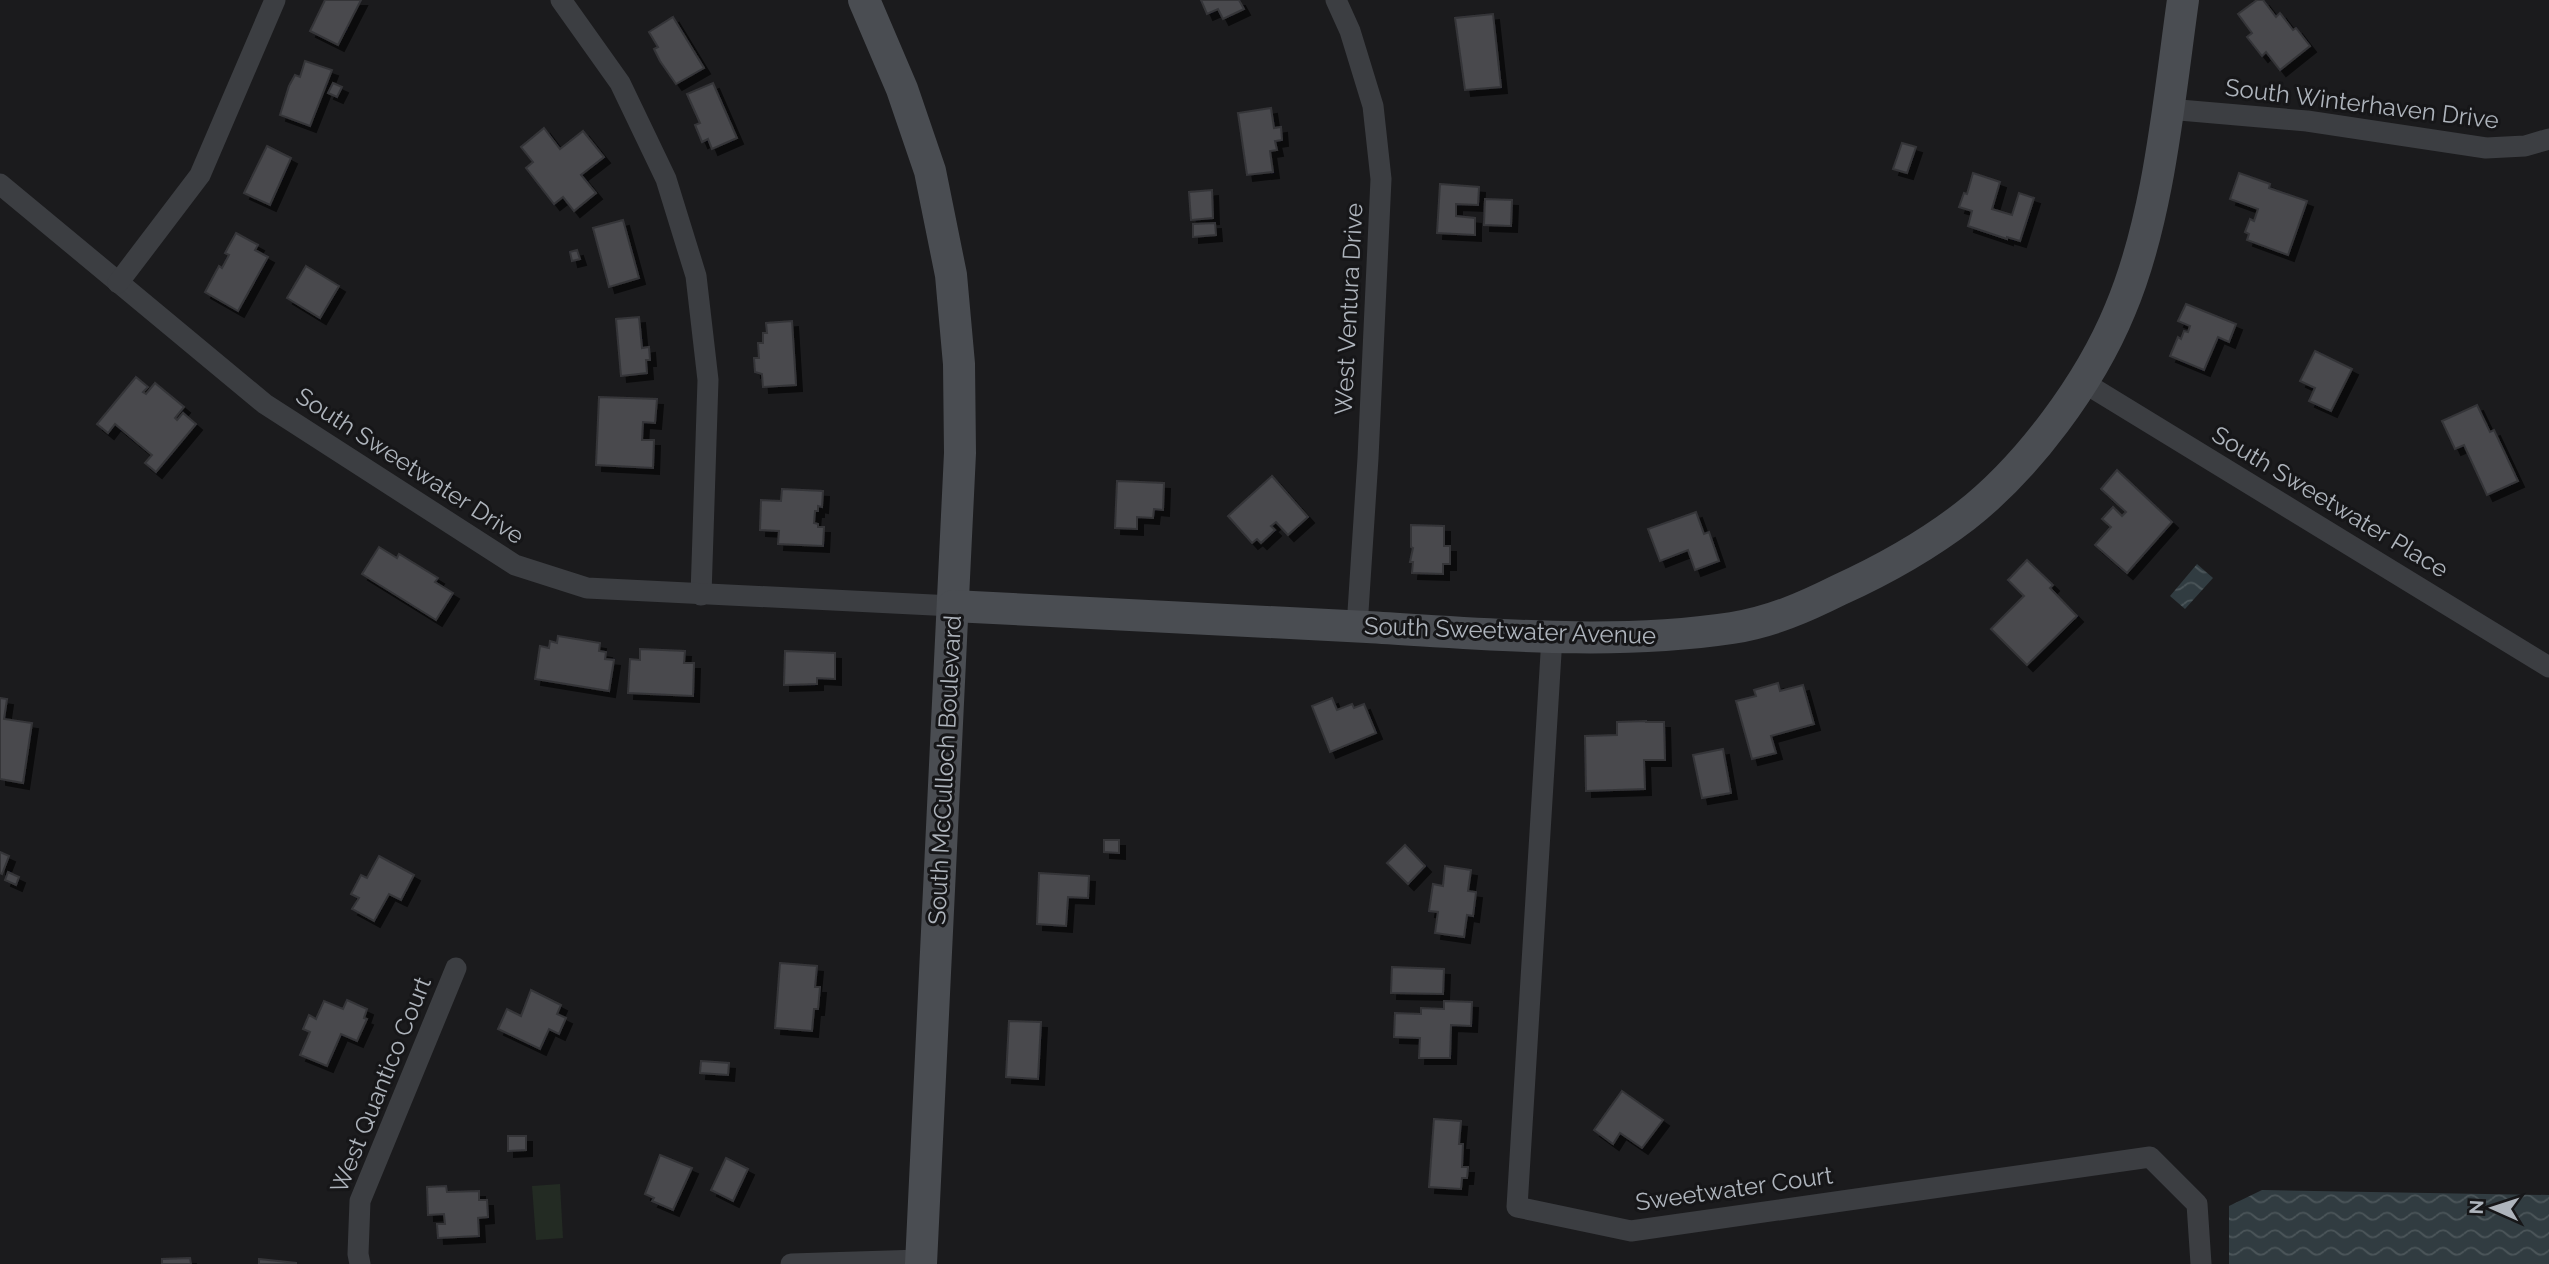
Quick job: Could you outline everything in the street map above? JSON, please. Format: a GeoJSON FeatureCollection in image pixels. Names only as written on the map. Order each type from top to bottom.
{"type":"FeatureCollection","features":[{"type":"Feature","properties":{"kind":"street"},"geometry":{"type":"LineString","coordinates":[[118,283],[200,174],[275,0]]}},
{"type":"Feature","properties":{"kind":"street"},"geometry":{"type":"LineString","coordinates":[[561,0],[620,83],[666,179],[696,276],[708,380],[701,595]]}},
{"type":"Feature","properties":{"kind":"street","name":"South McCulloch Boulevard"},"geometry":{"type":"LineString","coordinates":[[864,0],[902,89],[930,171],[951,275],[959,364],[960,453],[921,1262]]}},
{"type":"Feature","properties":{"kind":"street","name":"West Ventura Drive"},"geometry":{"type":"LineString","coordinates":[[1336,0],[1350,31],[1373,106],[1381,179],[1357,627]]}},
{"type":"Feature","properties":{"kind":"street","name":"South Sweetwater Avenue"},"geometry":{"type":"LineString","coordinates":[[953,607],[1552,637],[1659,636],[1736,627],[1793,612],[1840,590],[1912,552],[1967,514],[2019,463],[2083,382],[2120,310],[2146,232],[2168,109],[2183,0]]}},
{"type":"Feature","properties":{"kind":"street","name":"South Winterhaven Drive"},"geometry":{"type":"LineString","coordinates":[[2168,109],[2307,121],[2486,148],[2525,146],[2549,139]]}},
{"type":"Feature","properties":{"kind":"street","name":"South Sweetwater Drive"},"geometry":{"type":"LineString","coordinates":[[0,184],[265,404],[515,565],[587,588],[953,607]]}},
{"type":"Feature","properties":{"kind":"street","name":"South Sweetwater Place"},"geometry":{"type":"LineString","coordinates":[[2083,382],[2549,667]]}},
{"type":"Feature","properties":{"kind":"street","name":"Sweetwater Court"},"geometry":{"type":"LineString","coordinates":[[1552,637],[1517,1207],[1631,1231],[2150,1157],[2197,1204],[2200,1264]]}},
{"type":"Feature","properties":{"kind":"street","name":"West Quantico Court"},"geometry":{"type":"LineString","coordinates":[[360,1264],[360,1201],[456,968]]}},
{"type":"Feature","properties":{"kind":"street"},"geometry":{"type":"LineString","coordinates":[[791,1264],[921,1262]]}},
{"type":"Feature","properties":{"kind":"shaded area"},"geometry":{"type":"Polygon","coordinates":[[[560,1184],[563,1238],[536,1240],[532,1186],[560,1184]]]}},
{"type":"Feature","properties":{"kind":"water"},"geometry":{"type":"Polygon","coordinates":[[[2197,564],[2213,578],[2185,609],[2170,596],[2197,564]]]}},
{"type":"Feature","properties":{"kind":"water"},"geometry":{"type":"Polygon","coordinates":[[[2262,1190],[2549,1195],[2549,1264],[2229,1264],[2229,1206],[2262,1190]]]}},
{"type":"Feature","properties":{"kind":"building"},"geometry":{"type":"Polygon","coordinates":[[[325,0],[361,0],[338,45],[310,31],[325,0]]]}},
{"type":"Feature","properties":{"kind":"building"},"geometry":{"type":"Polygon","coordinates":[[[1201,0],[1239,0],[1244,9],[1223,19],[1218,9],[1207,14],[1201,0]]]}},
{"type":"Feature","properties":{"kind":"building"},"geometry":{"type":"Polygon","coordinates":[[[2257,0],[2263,0],[2276,17],[2280,13],[2310,46],[2280,70],[2266,52],[2262,56],[2247,37],[2252,33],[2238,14],[2257,0]]]}},
{"type":"Feature","properties":{"kind":"building"},"geometry":{"type":"Polygon","coordinates":[[[1493,14],[1501,87],[1465,90],[1455,18],[1493,14]]]}},
{"type":"Feature","properties":{"kind":"building"},"geometry":{"type":"Polygon","coordinates":[[[673,17],[704,68],[676,84],[660,61],[654,49],[658,47],[649,32],[673,17]]]}},
{"type":"Feature","properties":{"kind":"building"},"geometry":{"type":"Polygon","coordinates":[[[305,61],[332,70],[310,126],[280,115],[289,86],[295,75],[300,77],[305,61]]]}},
{"type":"Feature","properties":{"kind":"building"},"geometry":{"type":"Polygon","coordinates":[[[333,83],[342,87],[337,97],[328,93],[333,83]]]}},
{"type":"Feature","properties":{"kind":"building"},"geometry":{"type":"Polygon","coordinates":[[[713,83],[737,138],[712,149],[708,139],[702,142],[695,125],[700,123],[687,94],[713,83]]]}},
{"type":"Feature","properties":{"kind":"building"},"geometry":{"type":"Polygon","coordinates":[[[1271,108],[1274,128],[1281,127],[1282,140],[1275,141],[1277,150],[1270,151],[1273,172],[1247,175],[1238,113],[1271,108]]]}},
{"type":"Feature","properties":{"kind":"building"},"geometry":{"type":"Polygon","coordinates":[[[544,128],[560,149],[583,131],[604,157],[581,175],[596,193],[574,211],[563,197],[554,204],[526,168],[533,162],[521,147],[544,128]]]}},
{"type":"Feature","properties":{"kind":"building"},"geometry":{"type":"Polygon","coordinates":[[[1902,143],[1916,147],[1907,173],[1893,169],[1902,143]]]}},
{"type":"Feature","properties":{"kind":"building"},"geometry":{"type":"Polygon","coordinates":[[[267,146],[291,158],[270,205],[244,193],[267,146]]]}},
{"type":"Feature","properties":{"kind":"building"},"geometry":{"type":"Polygon","coordinates":[[[1973,173],[2000,182],[1992,209],[2012,215],[2019,193],[2034,198],[2020,241],[1968,226],[1972,211],[1959,207],[1964,193],[1967,194],[1973,173]]]}},
{"type":"Feature","properties":{"kind":"building"},"geometry":{"type":"Polygon","coordinates":[[[2239,173],[2270,184],[2269,188],[2307,201],[2288,255],[2247,240],[2249,234],[2245,232],[2250,219],[2254,221],[2258,209],[2230,199],[2239,173]]]}},
{"type":"Feature","properties":{"kind":"building"},"geometry":{"type":"Polygon","coordinates":[[[1440,184],[1479,187],[1478,205],[1456,204],[1456,216],[1475,218],[1475,235],[1437,233],[1440,184]]]}},
{"type":"Feature","properties":{"kind":"building"},"geometry":{"type":"Polygon","coordinates":[[[1212,190],[1213,218],[1191,220],[1189,192],[1212,190]]]}},
{"type":"Feature","properties":{"kind":"building"},"geometry":{"type":"Polygon","coordinates":[[[1485,199],[1512,200],[1511,226],[1484,225],[1485,199]]]}},
{"type":"Feature","properties":{"kind":"building"},"geometry":{"type":"Polygon","coordinates":[[[623,220],[639,278],[609,287],[593,228],[623,220]]]}},
{"type":"Feature","properties":{"kind":"building"},"geometry":{"type":"Polygon","coordinates":[[[1215,223],[1216,235],[1193,237],[1193,224],[1215,223]]]}},
{"type":"Feature","properties":{"kind":"building"},"geometry":{"type":"Polygon","coordinates":[[[236,233],[258,245],[255,250],[268,257],[238,311],[205,292],[219,266],[222,268],[229,255],[225,253],[236,233]]]}},
{"type":"Feature","properties":{"kind":"building"},"geometry":{"type":"Polygon","coordinates":[[[577,250],[580,259],[572,261],[570,252],[577,250]]]}},
{"type":"Feature","properties":{"kind":"building"},"geometry":{"type":"Polygon","coordinates":[[[306,266],[339,286],[320,318],[287,298],[306,266]]]}},
{"type":"Feature","properties":{"kind":"building"},"geometry":{"type":"Polygon","coordinates":[[[2186,304],[2236,324],[2229,342],[2218,337],[2204,370],[2170,356],[2178,337],[2181,339],[2190,326],[2178,321],[2186,304]]]}},
{"type":"Feature","properties":{"kind":"building"},"geometry":{"type":"Polygon","coordinates":[[[639,317],[642,348],[649,347],[647,373],[621,376],[616,319],[639,317]]]}},
{"type":"Feature","properties":{"kind":"building"},"geometry":{"type":"Polygon","coordinates":[[[792,321],[796,385],[763,387],[762,374],[755,372],[754,358],[759,358],[758,343],[763,343],[763,333],[767,333],[766,323],[792,321]]]}},
{"type":"Feature","properties":{"kind":"building"},"geometry":{"type":"Polygon","coordinates":[[[2315,351],[2352,369],[2331,411],[2309,401],[2315,388],[2300,381],[2315,351]]]}},
{"type":"Feature","properties":{"kind":"building"},"geometry":{"type":"Polygon","coordinates":[[[136,377],[148,387],[143,392],[146,394],[155,383],[184,407],[175,418],[177,420],[183,413],[196,424],[156,472],[145,463],[152,455],[115,424],[108,433],[97,424],[136,377]]]}},
{"type":"Feature","properties":{"kind":"building"},"geometry":{"type":"Polygon","coordinates":[[[599,397],[657,399],[655,423],[643,422],[642,440],[654,440],[653,468],[596,465],[599,397]]]}},
{"type":"Feature","properties":{"kind":"building"},"geometry":{"type":"Polygon","coordinates":[[[2477,405],[2490,432],[2494,430],[2518,481],[2487,495],[2464,445],[2455,449],[2442,421],[2477,405]]]}},
{"type":"Feature","properties":{"kind":"building"},"geometry":{"type":"Polygon","coordinates":[[[2117,470],[2172,522],[2127,573],[2095,545],[2111,527],[2102,519],[2113,507],[2122,516],[2126,512],[2101,489],[2117,470]]]}},
{"type":"Feature","properties":{"kind":"building"},"geometry":{"type":"Polygon","coordinates":[[[1272,476],[1308,517],[1288,535],[1276,522],[1271,526],[1275,530],[1261,543],[1257,539],[1252,543],[1228,516],[1272,476]]]}},
{"type":"Feature","properties":{"kind":"building"},"geometry":{"type":"Polygon","coordinates":[[[1117,481],[1164,483],[1163,510],[1154,509],[1153,518],[1137,517],[1137,529],[1115,528],[1117,481]]]}},
{"type":"Feature","properties":{"kind":"building"},"geometry":{"type":"Polygon","coordinates":[[[782,489],[823,491],[822,507],[818,506],[818,511],[815,511],[814,523],[818,524],[818,527],[824,527],[823,546],[778,544],[779,531],[760,530],[761,500],[781,501],[782,489]]]}},
{"type":"Feature","properties":{"kind":"building"},"geometry":{"type":"Polygon","coordinates":[[[1696,512],[1704,534],[1709,532],[1719,561],[1695,570],[1688,550],[1660,561],[1648,529],[1696,512]]]}},
{"type":"Feature","properties":{"kind":"building"},"geometry":{"type":"Polygon","coordinates":[[[1411,525],[1444,526],[1444,546],[1450,546],[1450,564],[1443,564],[1443,574],[1412,573],[1411,525]]]}},
{"type":"Feature","properties":{"kind":"building"},"geometry":{"type":"Polygon","coordinates":[[[379,547],[397,558],[399,554],[438,578],[435,582],[453,593],[436,620],[362,574],[379,547]]]}},
{"type":"Feature","properties":{"kind":"building"},"geometry":{"type":"Polygon","coordinates":[[[2027,560],[2053,585],[2050,588],[2077,616],[2027,665],[1991,629],[2024,596],[2008,580],[2027,560]]]}},
{"type":"Feature","properties":{"kind":"building"},"geometry":{"type":"Polygon","coordinates":[[[558,636],[600,643],[599,651],[606,652],[605,659],[614,660],[609,691],[535,679],[540,646],[549,648],[550,641],[557,643],[558,636]]]}},
{"type":"Feature","properties":{"kind":"building"},"geometry":{"type":"Polygon","coordinates":[[[640,649],[685,651],[684,663],[694,663],[693,696],[628,693],[630,659],[640,660],[640,649]]]}},
{"type":"Feature","properties":{"kind":"building"},"geometry":{"type":"Polygon","coordinates":[[[785,651],[835,653],[835,679],[817,678],[817,684],[784,685],[785,651]]]}},
{"type":"Feature","properties":{"kind":"building"},"geometry":{"type":"Polygon","coordinates":[[[1778,683],[1780,691],[1803,685],[1814,724],[1771,736],[1776,753],[1752,759],[1736,701],[1756,696],[1754,690],[1778,683]]]}},
{"type":"Feature","properties":{"kind":"building"},"geometry":{"type":"Polygon","coordinates":[[[0,698],[7,699],[4,719],[32,723],[23,783],[0,779],[0,698]]]}},
{"type":"Feature","properties":{"kind":"building"},"geometry":{"type":"Polygon","coordinates":[[[1332,698],[1337,710],[1352,704],[1354,708],[1364,704],[1376,733],[1330,752],[1312,706],[1332,698]]]}},
{"type":"Feature","properties":{"kind":"building"},"geometry":{"type":"Polygon","coordinates":[[[1617,722],[1664,722],[1665,760],[1644,760],[1645,789],[1586,791],[1585,736],[1617,735],[1617,722]]]}},
{"type":"Feature","properties":{"kind":"building"},"geometry":{"type":"Polygon","coordinates":[[[1723,749],[1731,793],[1702,798],[1693,755],[1723,749]]]}},
{"type":"Feature","properties":{"kind":"building"},"geometry":{"type":"Polygon","coordinates":[[[1104,840],[1119,840],[1119,853],[1104,852],[1104,840]]]}},
{"type":"Feature","properties":{"kind":"building"},"geometry":{"type":"Polygon","coordinates":[[[1405,845],[1425,866],[1408,884],[1387,863],[1405,845]]]}},
{"type":"Feature","properties":{"kind":"building"},"geometry":{"type":"Polygon","coordinates":[[[0,852],[9,856],[2,874],[0,873],[0,852]]]}},
{"type":"Feature","properties":{"kind":"building"},"geometry":{"type":"Polygon","coordinates":[[[379,856],[414,875],[401,900],[389,894],[374,921],[352,909],[359,898],[351,894],[361,875],[367,878],[379,856]]]}},
{"type":"Feature","properties":{"kind":"building"},"geometry":{"type":"Polygon","coordinates":[[[1445,866],[1471,870],[1468,891],[1476,892],[1473,916],[1467,915],[1464,937],[1435,933],[1438,912],[1429,911],[1433,884],[1443,886],[1445,866]]]}},
{"type":"Feature","properties":{"kind":"building"},"geometry":{"type":"Polygon","coordinates":[[[8,872],[19,877],[16,885],[5,880],[8,872]]]}},
{"type":"Feature","properties":{"kind":"building"},"geometry":{"type":"Polygon","coordinates":[[[1039,873],[1089,876],[1088,898],[1068,897],[1066,926],[1037,924],[1039,873]]]}},
{"type":"Feature","properties":{"kind":"building"},"geometry":{"type":"Polygon","coordinates":[[[780,963],[817,966],[815,987],[820,987],[812,1031],[775,1028],[780,963]]]}},
{"type":"Feature","properties":{"kind":"building"},"geometry":{"type":"Polygon","coordinates":[[[1392,967],[1444,969],[1443,994],[1391,993],[1392,967]]]}},
{"type":"Feature","properties":{"kind":"building"},"geometry":{"type":"Polygon","coordinates":[[[531,990],[561,1005],[557,1014],[566,1018],[559,1034],[549,1029],[540,1049],[498,1029],[507,1009],[521,1016],[531,990]]]}},
{"type":"Feature","properties":{"kind":"building"},"geometry":{"type":"Polygon","coordinates":[[[347,1000],[367,1009],[364,1018],[367,1019],[357,1041],[341,1034],[327,1066],[300,1055],[310,1032],[303,1029],[309,1015],[316,1019],[324,1001],[343,1009],[347,1000]]]}},
{"type":"Feature","properties":{"kind":"building"},"geometry":{"type":"Polygon","coordinates":[[[1444,1001],[1472,1002],[1471,1026],[1451,1025],[1450,1058],[1419,1058],[1420,1038],[1394,1037],[1395,1013],[1421,1014],[1421,1008],[1444,1009],[1444,1001]]]}},
{"type":"Feature","properties":{"kind":"building"},"geometry":{"type":"Polygon","coordinates":[[[1009,1021],[1041,1022],[1038,1079],[1006,1077],[1009,1021]]]}},
{"type":"Feature","properties":{"kind":"building"},"geometry":{"type":"Polygon","coordinates":[[[701,1061],[729,1063],[728,1075],[700,1073],[701,1061]]]}},
{"type":"Feature","properties":{"kind":"building"},"geometry":{"type":"Polygon","coordinates":[[[1622,1091],[1663,1120],[1642,1148],[1620,1133],[1613,1144],[1594,1130],[1622,1091]]]}},
{"type":"Feature","properties":{"kind":"building"},"geometry":{"type":"Polygon","coordinates":[[[1434,1119],[1461,1121],[1459,1144],[1463,1144],[1462,1167],[1468,1167],[1467,1178],[1462,1178],[1461,1189],[1429,1187],[1434,1119]]]}},
{"type":"Feature","properties":{"kind":"building"},"geometry":{"type":"Polygon","coordinates":[[[508,1136],[526,1136],[526,1150],[508,1151],[508,1136]]]}},
{"type":"Feature","properties":{"kind":"building"},"geometry":{"type":"Polygon","coordinates":[[[660,1155],[692,1168],[673,1210],[652,1201],[654,1198],[645,1194],[660,1155]]]}},
{"type":"Feature","properties":{"kind":"building"},"geometry":{"type":"Polygon","coordinates":[[[726,1158],[748,1169],[733,1201],[711,1190],[726,1158]]]}},
{"type":"Feature","properties":{"kind":"building"},"geometry":{"type":"Polygon","coordinates":[[[446,1186],[447,1192],[479,1191],[479,1200],[487,1200],[488,1217],[478,1218],[479,1236],[438,1238],[437,1224],[445,1224],[444,1214],[428,1215],[427,1187],[446,1186]]]}},
{"type":"Feature","properties":{"kind":"building"},"geometry":{"type":"Polygon","coordinates":[[[190,1258],[191,1264],[162,1264],[162,1259],[190,1258]]]}},
{"type":"Feature","properties":{"kind":"building"},"geometry":{"type":"Polygon","coordinates":[[[259,1259],[296,1263],[296,1264],[259,1264],[259,1259]]]}}]}
